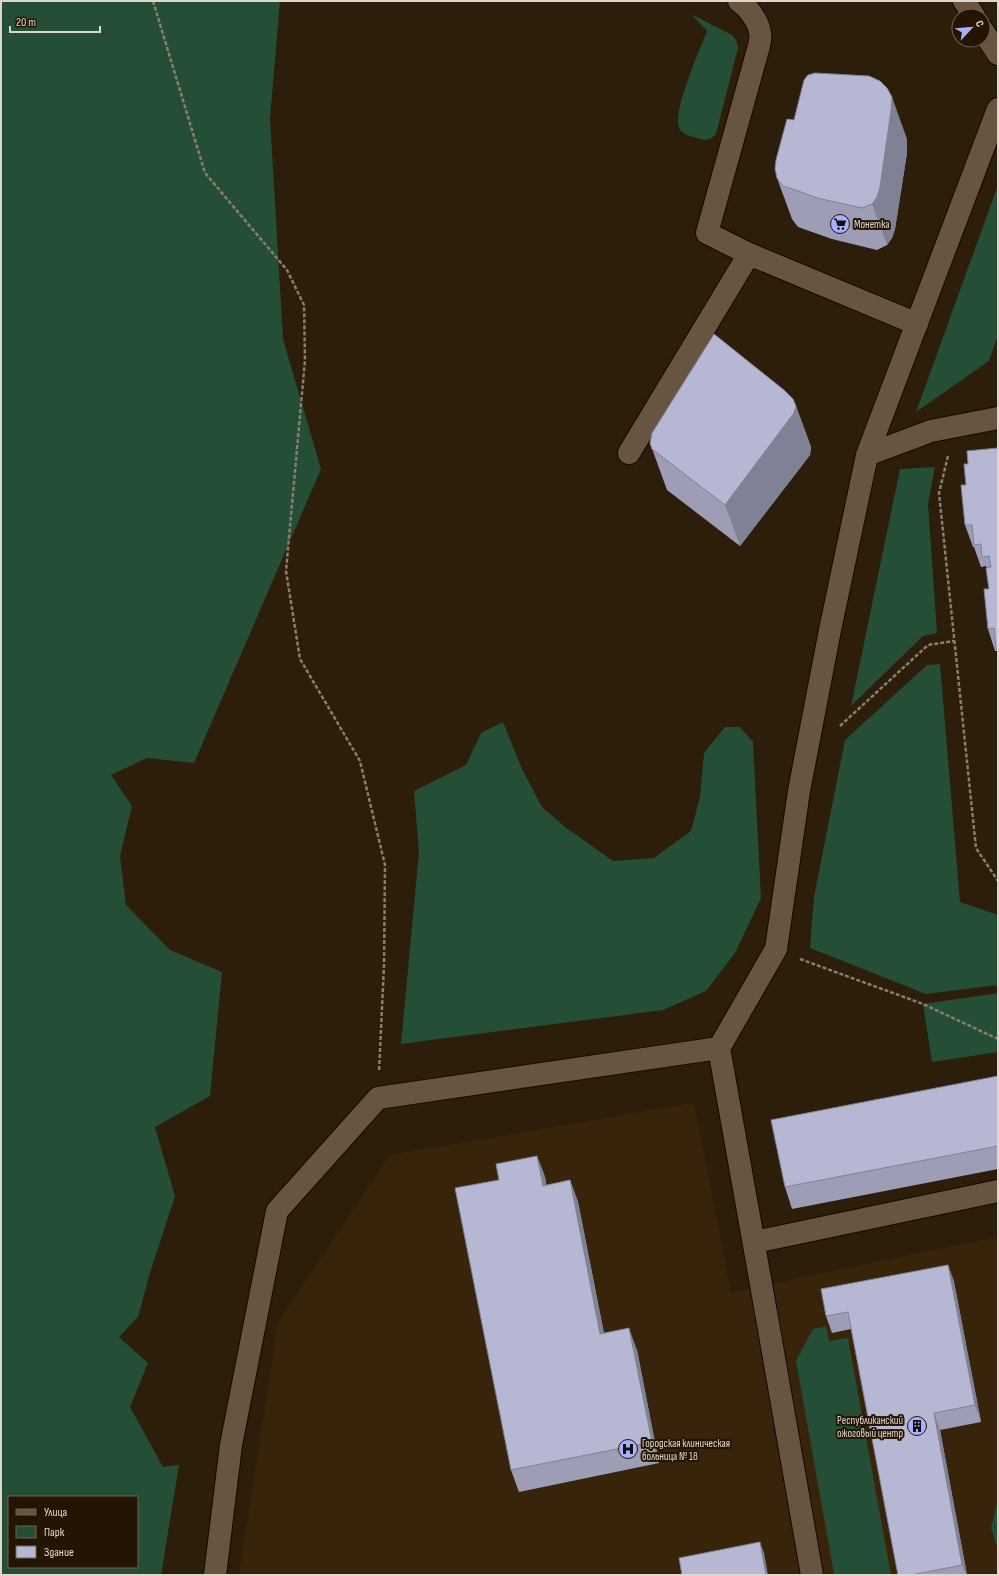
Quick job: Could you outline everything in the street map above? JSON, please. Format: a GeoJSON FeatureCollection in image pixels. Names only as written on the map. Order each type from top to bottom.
{"type":"FeatureCollection","features":[{"type":"Feature","properties":{"kind":"street"},"geometry":{"type":"LineString","coordinates":[[738,1],[746,6],[753,16],[760,33],[759,46],[707,233],[749,254],[917,324]]}},
{"type":"Feature","properties":{"kind":"street"},"geometry":{"type":"LineString","coordinates":[[991,43],[998,54]]}},
{"type":"Feature","properties":{"kind":"street"},"geometry":{"type":"LineString","coordinates":[[812,1575],[765,1311],[755,1242],[719,1048],[776,949],[799,791],[830,630],[867,455],[998,108]]}},
{"type":"Feature","properties":{"kind":"street"},"geometry":{"type":"LineString","coordinates":[[629,453],[749,254]]}},
{"type":"Feature","properties":{"kind":"street"},"geometry":{"type":"LineString","coordinates":[[867,455],[931,430],[998,418]]}},
{"type":"Feature","properties":{"kind":"street"},"geometry":{"type":"LineString","coordinates":[[215,1575],[231,1446],[277,1210],[378,1098],[719,1048]]}},
{"type":"Feature","properties":{"kind":"street"},"geometry":{"type":"LineString","coordinates":[[755,1242],[998,1191]]}},
{"type":"Feature","properties":{"kind":"path"},"geometry":{"type":"LineString","coordinates":[[153,1],[205,173],[287,270],[304,305],[305,360],[286,571],[300,659],[360,761],[385,866],[384,965],[378,1098]]}},
{"type":"Feature","properties":{"kind":"path"},"geometry":{"type":"LineString","coordinates":[[948,456],[939,493],[976,848],[998,881]]}},
{"type":"Feature","properties":{"kind":"path"},"geometry":{"type":"LineString","coordinates":[[835,730],[928,645],[954,641]]}},
{"type":"Feature","properties":{"kind":"path"},"geometry":{"type":"LineString","coordinates":[[776,949],[923,1004],[998,1039]]}},
{"type":"Feature","properties":{"kind":"shaded area","name":"Городская клиническая больница № 18"},"geometry":{"type":"Polygon","coordinates":[[[694,1103],[731,1292],[998,1237],[998,1575],[239,1575],[278,1323],[390,1155],[694,1103]]]}},
{"type":"Feature","properties":{"kind":"green space"},"geometry":{"type":"Polygon","coordinates":[[[1,1],[280,1],[270,118],[283,339],[321,469],[194,763],[147,758],[111,775],[132,806],[120,856],[126,905],[170,950],[222,972],[210,1096],[155,1127],[175,1196],[149,1276],[138,1317],[119,1337],[148,1363],[130,1407],[163,1467],[179,1465],[161,1575],[1,1575],[1,1]]]}},
{"type":"Feature","properties":{"kind":"green space"},"geometry":{"type":"Polygon","coordinates":[[[691,14],[732,35],[736,40],[738,48],[716,134],[708,140],[689,136],[679,128],[679,109],[683,95],[707,31],[691,14]]]}},
{"type":"Feature","properties":{"kind":"green space"},"geometry":{"type":"Polygon","coordinates":[[[998,185],[998,335],[989,361],[916,412],[998,185]]]}},
{"type":"Feature","properties":{"kind":"green space"},"geometry":{"type":"Polygon","coordinates":[[[935,467],[928,504],[937,633],[923,636],[851,706],[900,469],[935,467]]]}},
{"type":"Feature","properties":{"kind":"green space"},"geometry":{"type":"Polygon","coordinates":[[[940,664],[960,902],[998,915],[998,985],[926,994],[810,948],[814,897],[845,740],[927,665],[940,664]]]}},
{"type":"Feature","properties":{"kind":"green space"},"geometry":{"type":"Polygon","coordinates":[[[503,722],[522,769],[542,807],[565,827],[613,861],[654,858],[691,831],[700,797],[704,753],[725,727],[740,727],[753,742],[761,898],[735,953],[706,991],[663,1010],[401,1044],[419,852],[414,791],[466,765],[481,733],[503,722]]]}},
{"type":"Feature","properties":{"kind":"green space"},"geometry":{"type":"Polygon","coordinates":[[[998,993],[998,1052],[932,1062],[923,1004],[998,993]]]}},
{"type":"Feature","properties":{"kind":"green space"},"geometry":{"type":"Polygon","coordinates":[[[826,1326],[829,1341],[848,1338],[891,1575],[834,1574],[796,1361],[813,1329],[826,1326]]]}},
{"type":"Feature","properties":{"kind":"green space"},"geometry":{"type":"Polygon","coordinates":[[[998,1500],[998,1549],[991,1528],[998,1500]]]}},
{"type":"Feature","properties":{"kind":"building"},"geometry":{"type":"Polygon","coordinates":[[[815,73],[869,76],[880,81],[887,88],[892,97],[880,187],[877,197],[872,204],[862,208],[817,198],[783,186],[777,178],[775,169],[776,160],[787,119],[794,120],[804,80],[808,75],[815,73]]]}},
{"type":"Feature","properties":{"kind":"building"},"geometry":{"type":"Polygon","coordinates":[[[714,334],[784,390],[793,399],[796,406],[794,413],[725,505],[652,449],[650,443],[652,433],[714,334]]]}},
{"type":"Feature","properties":{"kind":"building"},"geometry":{"type":"Polygon","coordinates":[[[998,448],[998,648],[996,649],[994,628],[988,629],[984,589],[989,589],[986,568],[991,567],[989,556],[982,557],[981,544],[974,545],[972,525],[965,525],[961,485],[966,485],[964,464],[968,464],[967,451],[998,448]]]}},
{"type":"Feature","properties":{"kind":"building"},"geometry":{"type":"Polygon","coordinates":[[[998,1076],[998,1146],[785,1187],[771,1120],[998,1076]]]}},
{"type":"Feature","properties":{"kind":"building"},"geometry":{"type":"Polygon","coordinates":[[[537,1156],[543,1186],[570,1180],[600,1334],[629,1328],[652,1442],[511,1470],[455,1188],[499,1180],[496,1164],[537,1156]]]}},
{"type":"Feature","properties":{"kind":"building","name":"Республиканский ожоговый центр"},"geometry":{"type":"Polygon","coordinates":[[[948,1265],[975,1405],[934,1413],[962,1565],[911,1575],[898,1575],[848,1312],[826,1316],[821,1289],[948,1265]]]}},
{"type":"Feature","properties":{"kind":"building"},"geometry":{"type":"Polygon","coordinates":[[[760,1542],[766,1575],[682,1575],[679,1558],[760,1542]]]}},
{"type":"Feature","properties":{"kind":"place","name":"Монетка"},"geometry":{"type":"Point","coordinates":[840,224]}},
{"type":"Feature","properties":{"kind":"place","name":"Республиканский ожоговый центр"},"geometry":{"type":"Point","coordinates":[917,1426]}},
{"type":"Feature","properties":{"kind":"place","name":"Городская клиническая больница № 18"},"geometry":{"type":"Point","coordinates":[628,1449]}}]}
